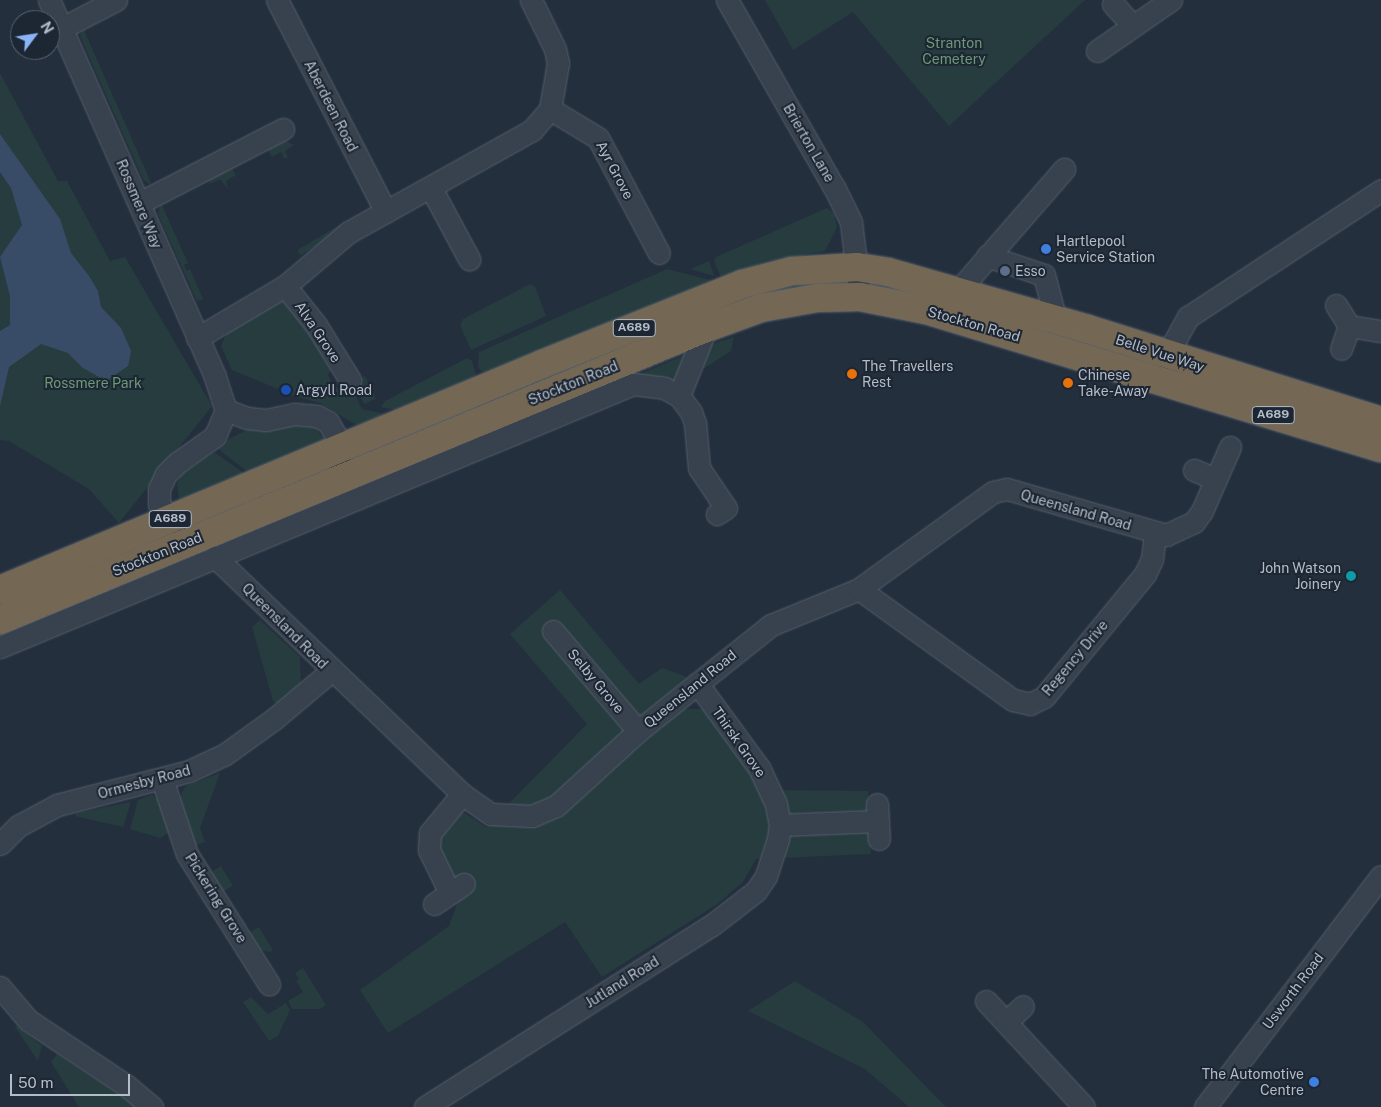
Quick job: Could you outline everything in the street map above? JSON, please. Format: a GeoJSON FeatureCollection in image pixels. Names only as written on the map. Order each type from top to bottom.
{"type":"FeatureCollection","features":[{"type":"Feature","properties":{"kind":"highway","name":"Stockton Road"},"geometry":{"type":"LineString","coordinates":[[0,590],[542,364],[742,284],[792,271],[857,267],[949,288]]}},
{"type":"Feature","properties":{"kind":"highway","name":"Belle Vue Way"},"geometry":{"type":"LineString","coordinates":[[949,288],[1056,320],[1169,370],[1381,421]]}},
{"type":"Feature","properties":{"kind":"highway","name":"Stockton Road"},"geometry":{"type":"LineString","coordinates":[[0,620],[136,576],[189,541],[340,479],[563,400],[706,328],[781,303],[818,298],[860,297],[926,310],[1169,370],[1381,448]]}},
{"type":"Feature","properties":{"kind":"street","name":"Rossmere Way"},"geometry":{"type":"LineString","coordinates":[[49,0],[139,203],[226,410]]}},
{"type":"Feature","properties":{"kind":"street"},"geometry":{"type":"LineString","coordinates":[[62,28],[116,0]]}},
{"type":"Feature","properties":{"kind":"street","name":"Aberdeen Road"},"geometry":{"type":"LineString","coordinates":[[277,0],[386,212]]}},
{"type":"Feature","properties":{"kind":"street"},"geometry":{"type":"LineString","coordinates":[[197,338],[285,286],[327,248],[386,212],[520,140],[550,109],[557,79],[555,49],[531,0]]}},
{"type":"Feature","properties":{"kind":"street","name":"Brierton Lane"},"geometry":{"type":"LineString","coordinates":[[727,0],[835,189],[851,222],[860,297]]}},
{"type":"Feature","properties":{"kind":"street"},"geometry":{"type":"LineString","coordinates":[[1097,51],[1132,25],[1171,0]]}},
{"type":"Feature","properties":{"kind":"street"},"geometry":{"type":"LineString","coordinates":[[1113,4],[1132,25]]}},
{"type":"Feature","properties":{"kind":"street","name":"Ayr Grove"},"geometry":{"type":"LineString","coordinates":[[550,109],[598,138],[659,252]]}},
{"type":"Feature","properties":{"kind":"street"},"geometry":{"type":"LineString","coordinates":[[139,203],[282,129]]}},
{"type":"Feature","properties":{"kind":"street"},"geometry":{"type":"LineString","coordinates":[[949,288],[987,256],[1064,169]]}},
{"type":"Feature","properties":{"kind":"street"},"geometry":{"type":"LineString","coordinates":[[431,188],[469,259]]}},
{"type":"Feature","properties":{"kind":"street"},"geometry":{"type":"LineString","coordinates":[[1169,370],[1179,329],[1188,317],[1381,190]]}},
{"type":"Feature","properties":{"kind":"street"},"geometry":{"type":"LineString","coordinates":[[987,256],[1044,275],[1056,320]]}},
{"type":"Feature","properties":{"kind":"street","name":"Alva Grove"},"geometry":{"type":"LineString","coordinates":[[285,286],[316,325],[350,380]]}},
{"type":"Feature","properties":{"kind":"street"},"geometry":{"type":"LineString","coordinates":[[1336,305],[1349,326],[1381,331]]}},
{"type":"Feature","properties":{"kind":"street"},"geometry":{"type":"LineString","coordinates":[[1341,349],[1349,326]]}},
{"type":"Feature","properties":{"kind":"street"},"geometry":{"type":"LineString","coordinates":[[679,396],[706,328]]}},
{"type":"Feature","properties":{"kind":"street"},"geometry":{"type":"LineString","coordinates":[[542,364],[563,400],[633,384],[652,384],[679,396],[695,423],[699,468],[726,508],[717,514]]}},
{"type":"Feature","properties":{"kind":"street","name":"Stockton Road"},"geometry":{"type":"LineString","coordinates":[[0,648],[136,576],[215,557],[563,400]]}},
{"type":"Feature","properties":{"kind":"street"},"geometry":{"type":"LineString","coordinates":[[189,541],[169,520],[159,504],[159,489],[166,474],[215,436],[226,410],[247,418],[266,420],[309,413],[328,422],[340,448],[340,479]]}},
{"type":"Feature","properties":{"kind":"street","name":"Queensland Road"},"geometry":{"type":"LineString","coordinates":[[215,557],[331,671],[462,794],[484,810],[503,817],[544,812],[556,806],[638,731],[771,625],[859,589],[993,492],[1007,490],[1166,535],[1194,522],[1230,447]]}},
{"type":"Feature","properties":{"kind":"street"},"geometry":{"type":"LineString","coordinates":[[1194,470],[1215,479]]}},
{"type":"Feature","properties":{"kind":"street","name":"Regency Drive"},"geometry":{"type":"LineString","coordinates":[[859,589],[1013,700],[1030,704],[1044,697],[1145,574],[1152,559],[1155,533]]}},
{"type":"Feature","properties":{"kind":"street","name":"Selby Grove"},"geometry":{"type":"LineString","coordinates":[[554,631],[638,731]]}},
{"type":"Feature","properties":{"kind":"street","name":"Ormesby Road"},"geometry":{"type":"LineString","coordinates":[[0,844],[18,826],[58,805],[189,771],[245,742],[331,671]]}},
{"type":"Feature","properties":{"kind":"street","name":"Thirsk Grove"},"geometry":{"type":"LineString","coordinates":[[697,683],[770,785],[780,825]]}},
{"type":"Feature","properties":{"kind":"street","name":"Pickering Grove"},"geometry":{"type":"LineString","coordinates":[[162,779],[187,854],[270,984]]}},
{"type":"Feature","properties":{"kind":"street"},"geometry":{"type":"LineString","coordinates":[[449,894],[429,850],[430,833],[462,794]]}},
{"type":"Feature","properties":{"kind":"street"},"geometry":{"type":"LineString","coordinates":[[780,825],[878,821]]}},
{"type":"Feature","properties":{"kind":"street","name":"Jutland Road"},"geometry":{"type":"LineString","coordinates":[[425,1107],[736,910],[756,892],[766,876],[780,825]]}},
{"type":"Feature","properties":{"kind":"street","name":"Usworth Road"},"geometry":{"type":"LineString","coordinates":[[1205,1107],[1381,876]]}},
{"type":"Feature","properties":{"kind":"street"},"geometry":{"type":"LineString","coordinates":[[0,987],[28,1020],[128,1086],[152,1107]]}},
{"type":"Feature","properties":{"kind":"street"},"geometry":{"type":"LineString","coordinates":[[986,1001],[1084,1107]]}},
{"type":"Feature","properties":{"kind":"street"},"geometry":{"type":"LineString","coordinates":[[1006,1022],[1023,1006]]}},
{"type":"Feature","properties":{"kind":"green space","name":"Stranton Cemetery"},"geometry":{"type":"Polygon","coordinates":[[[765,0],[1085,0],[949,126],[853,12],[793,50],[765,0]]]}},
{"type":"Feature","properties":{"kind":"green space"},"geometry":{"type":"Polygon","coordinates":[[[83,28],[153,188],[143,179],[80,36],[83,28]]]}},
{"type":"Feature","properties":{"kind":"green space","name":"Rossmere Park"},"geometry":{"type":"Polygon","coordinates":[[[0,73],[58,181],[67,181],[110,261],[125,257],[212,406],[119,523],[89,489],[9,441],[0,440],[0,73]]]}},
{"type":"Feature","properties":{"kind":"green space"},"geometry":{"type":"Polygon","coordinates":[[[282,139],[294,145],[285,151],[288,158],[284,158],[281,152],[272,157],[267,148],[282,139]]]}},
{"type":"Feature","properties":{"kind":"green space"},"geometry":{"type":"Polygon","coordinates":[[[231,167],[236,175],[226,181],[228,189],[220,179],[210,184],[207,177],[231,167]]]}},
{"type":"Feature","properties":{"kind":"green space"},"geometry":{"type":"Polygon","coordinates":[[[161,203],[188,263],[184,265],[187,271],[190,269],[203,299],[197,301],[158,214],[161,203]]]}},
{"type":"Feature","properties":{"kind":"green space"},"geometry":{"type":"Polygon","coordinates":[[[827,208],[834,213],[837,227],[825,251],[770,261],[721,277],[714,261],[716,257],[827,208]]]}},
{"type":"Feature","properties":{"kind":"green space"},"geometry":{"type":"Polygon","coordinates":[[[341,224],[344,229],[300,255],[297,250],[341,224]]]}},
{"type":"Feature","properties":{"kind":"green space"},"geometry":{"type":"Polygon","coordinates":[[[709,261],[714,276],[690,269],[709,261]]]}},
{"type":"Feature","properties":{"kind":"green space"},"geometry":{"type":"Polygon","coordinates":[[[667,269],[714,281],[484,374],[478,367],[479,352],[667,269]]]}},
{"type":"Feature","properties":{"kind":"green space"},"geometry":{"type":"Polygon","coordinates":[[[845,281],[845,284],[793,288],[793,292],[787,288],[790,283],[845,281]]]}},
{"type":"Feature","properties":{"kind":"green space"},"geometry":{"type":"Polygon","coordinates":[[[530,284],[535,287],[546,316],[471,350],[460,325],[463,319],[530,284]]]}},
{"type":"Feature","properties":{"kind":"green space"},"geometry":{"type":"Polygon","coordinates":[[[291,301],[332,369],[328,375],[334,388],[351,386],[362,409],[385,414],[358,426],[320,403],[289,395],[291,388],[280,385],[278,389],[232,370],[221,346],[226,334],[277,302],[291,301]]]}},
{"type":"Feature","properties":{"kind":"green space"},"geometry":{"type":"Polygon","coordinates":[[[734,337],[731,351],[703,369],[709,345],[734,337]]]}},
{"type":"Feature","properties":{"kind":"green space"},"geometry":{"type":"Polygon","coordinates":[[[690,353],[683,383],[639,375],[640,374],[690,353]]]}},
{"type":"Feature","properties":{"kind":"green space"},"geometry":{"type":"Polygon","coordinates":[[[467,358],[472,361],[476,376],[395,410],[381,407],[385,401],[467,358]]]}},
{"type":"Feature","properties":{"kind":"green space"},"geometry":{"type":"Polygon","coordinates":[[[365,376],[376,398],[364,404],[353,382],[365,376]]]}},
{"type":"Feature","properties":{"kind":"green space"},"geometry":{"type":"Polygon","coordinates":[[[542,378],[544,380],[353,465],[345,460],[542,378]]]}},
{"type":"Feature","properties":{"kind":"green space"},"geometry":{"type":"Polygon","coordinates":[[[298,424],[315,428],[325,440],[248,472],[218,449],[227,440],[249,429],[273,429],[298,424]]]}},
{"type":"Feature","properties":{"kind":"green space"},"geometry":{"type":"Polygon","coordinates":[[[214,452],[244,473],[179,500],[177,484],[182,474],[214,452]]]}},
{"type":"Feature","properties":{"kind":"green space"},"geometry":{"type":"Polygon","coordinates":[[[560,590],[639,684],[662,668],[687,677],[682,709],[706,709],[761,790],[868,791],[871,854],[756,859],[743,882],[716,905],[602,977],[565,922],[388,1033],[360,990],[449,926],[458,901],[437,848],[443,823],[458,809],[486,827],[587,724],[510,634],[560,590]]]}},
{"type":"Feature","properties":{"kind":"green space"},"geometry":{"type":"Polygon","coordinates":[[[260,620],[300,657],[301,683],[277,704],[273,701],[252,627],[260,620]]]}},
{"type":"Feature","properties":{"kind":"green space"},"geometry":{"type":"Polygon","coordinates":[[[220,773],[200,828],[205,842],[195,846],[180,801],[182,792],[186,786],[220,773]]]}},
{"type":"Feature","properties":{"kind":"green space"},"geometry":{"type":"Polygon","coordinates":[[[152,795],[157,798],[172,831],[160,838],[130,829],[138,800],[152,795]]]}},
{"type":"Feature","properties":{"kind":"green space"},"geometry":{"type":"Polygon","coordinates":[[[131,802],[123,827],[75,816],[76,813],[131,802]]]}},
{"type":"Feature","properties":{"kind":"green space"},"geometry":{"type":"Polygon","coordinates":[[[221,866],[233,886],[222,892],[210,873],[221,866]]]}},
{"type":"Feature","properties":{"kind":"green space"},"geometry":{"type":"Polygon","coordinates":[[[259,927],[273,950],[270,952],[259,950],[249,933],[259,927]]]}},
{"type":"Feature","properties":{"kind":"green space"},"geometry":{"type":"Polygon","coordinates":[[[303,968],[326,1005],[320,1009],[292,1009],[288,1001],[303,992],[296,981],[299,979],[295,973],[303,968]]]}},
{"type":"Feature","properties":{"kind":"green space"},"geometry":{"type":"Polygon","coordinates":[[[795,981],[863,1022],[946,1107],[909,1107],[865,1069],[748,1011],[795,981]]]}},
{"type":"Feature","properties":{"kind":"green space"},"geometry":{"type":"Polygon","coordinates":[[[251,997],[268,1014],[286,1003],[290,1010],[278,1036],[269,1041],[243,1002],[251,997]]]}},
{"type":"Feature","properties":{"kind":"green space"},"geometry":{"type":"Polygon","coordinates":[[[17,1026],[42,1046],[38,1061],[15,1027],[17,1026]]]}},
{"type":"Feature","properties":{"kind":"green space"},"geometry":{"type":"Polygon","coordinates":[[[57,1054],[137,1107],[79,1107],[51,1062],[57,1054]]]}},
{"type":"Feature","properties":{"kind":"water"},"geometry":{"type":"Polygon","coordinates":[[[0,134],[60,219],[71,253],[98,291],[101,307],[121,328],[131,351],[128,366],[106,381],[83,368],[68,353],[41,344],[9,367],[0,406],[0,331],[10,325],[10,296],[0,257],[22,225],[11,188],[0,172],[0,134]]]}},
{"type":"Feature","properties":{"kind":"place","name":"Hartlepool Service Station"},"geometry":{"type":"Point","coordinates":[1046,249]}},
{"type":"Feature","properties":{"kind":"place","name":"Esso"},"geometry":{"type":"Point","coordinates":[1005,271]}},
{"type":"Feature","properties":{"kind":"place","name":"The Travellers Rest"},"geometry":{"type":"Point","coordinates":[852,374]}},
{"type":"Feature","properties":{"kind":"place","name":"Chinese Take-Away"},"geometry":{"type":"Point","coordinates":[1068,383]}},
{"type":"Feature","properties":{"kind":"place","name":"Argyll Road"},"geometry":{"type":"Point","coordinates":[286,390]}},
{"type":"Feature","properties":{"kind":"place","name":"John Watson Joinery"},"geometry":{"type":"Point","coordinates":[1351,576]}},
{"type":"Feature","properties":{"kind":"place","name":"The Automotive Centre"},"geometry":{"type":"Point","coordinates":[1314,1082]}}]}
